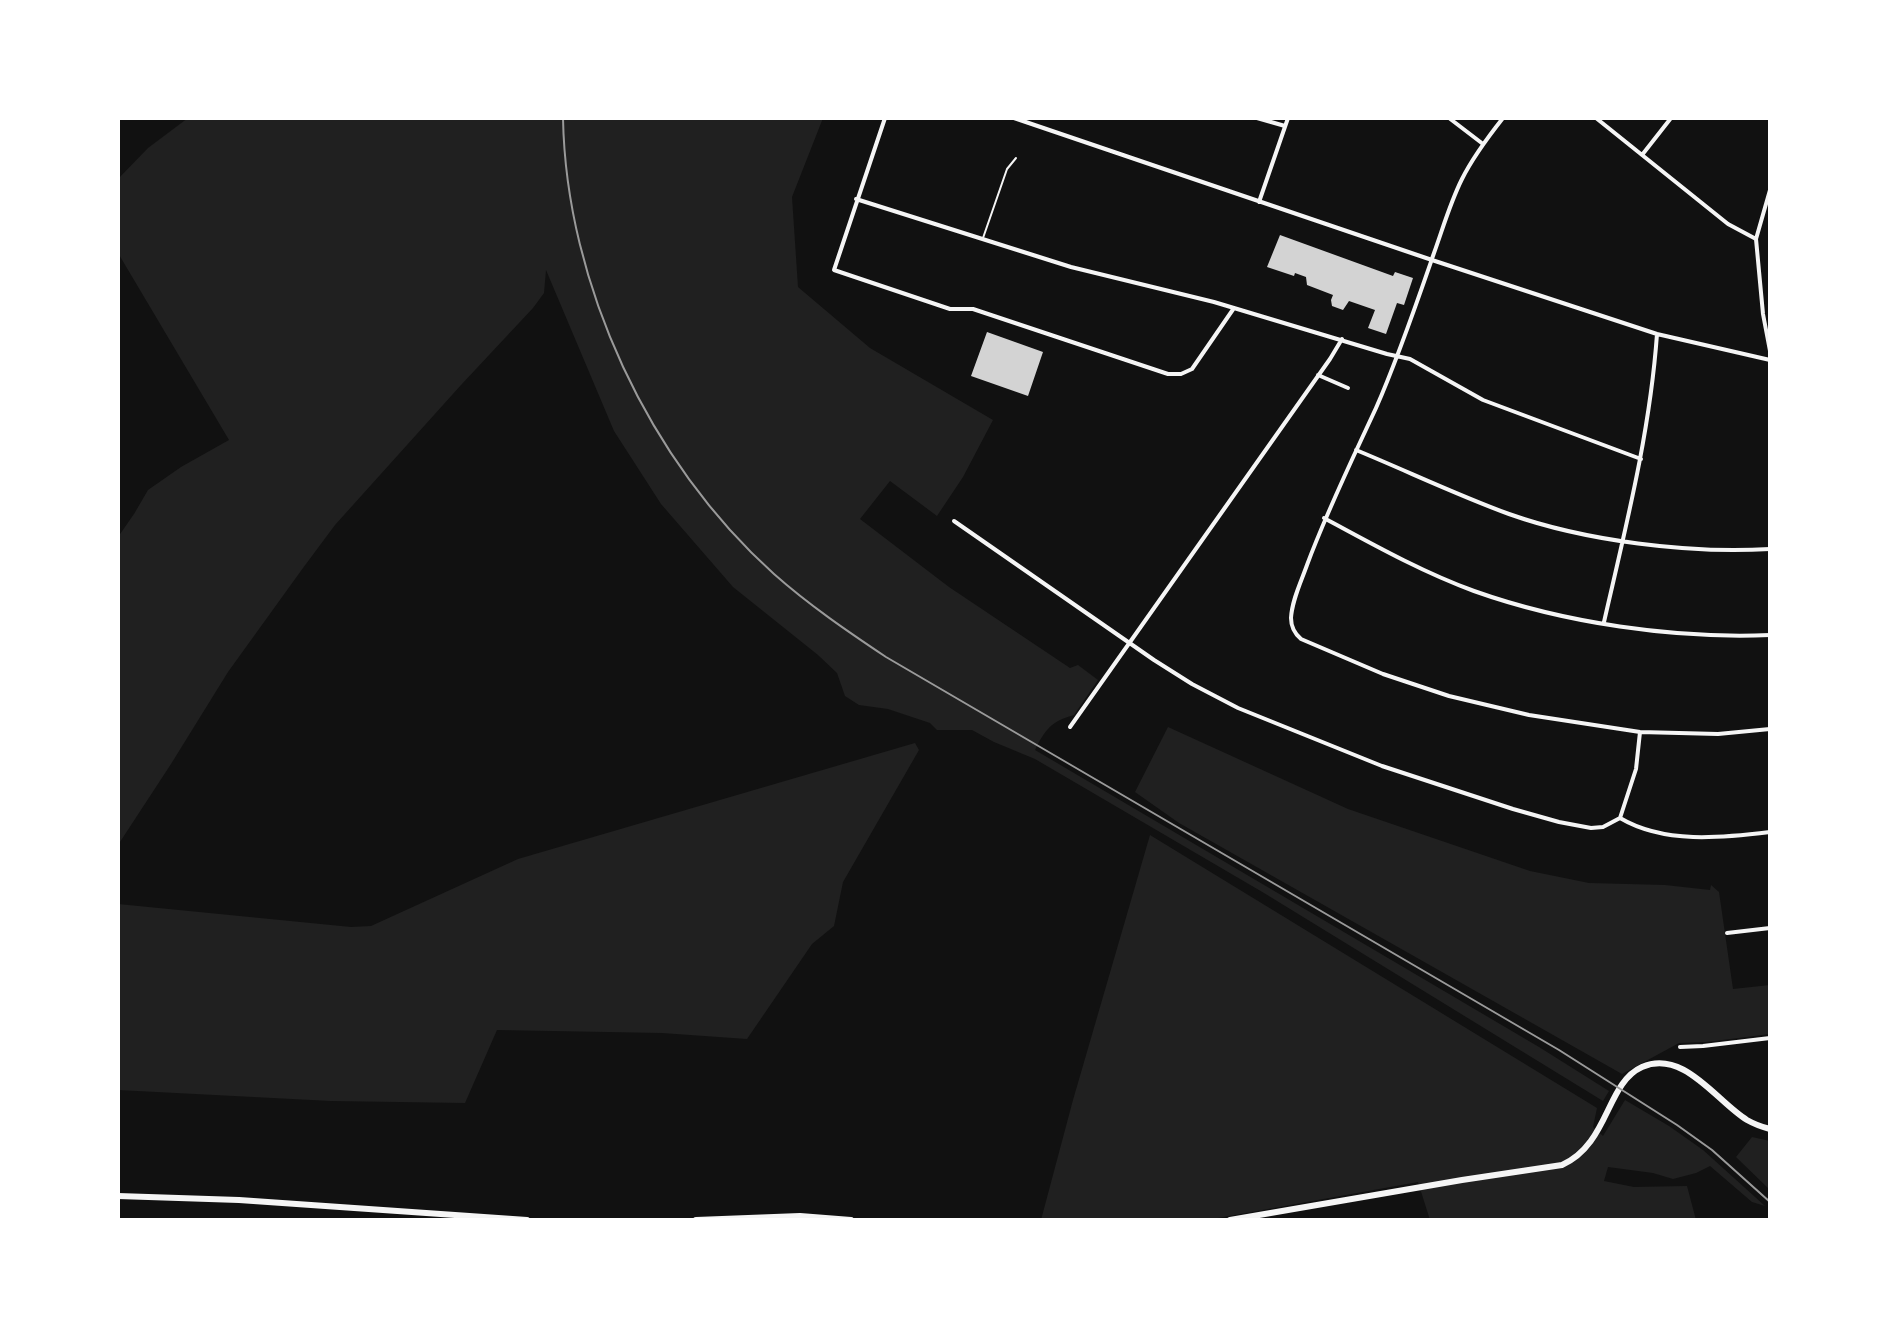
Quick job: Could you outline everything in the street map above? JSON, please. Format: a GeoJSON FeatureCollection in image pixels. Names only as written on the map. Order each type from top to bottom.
{"type":"FeatureCollection","features":[{"type":"Feature","properties":{"kind":"main road"},"geometry":{"type":"LineString","coordinates":[[1230,1220],[1562,1165],[1588,1146],[1625,1082],[1635,1071],[1648,1065],[1676,1066],[1747,1120],[1770,1129]]}},
{"type":"Feature","properties":{"kind":"main road"},"geometry":{"type":"LineString","coordinates":[[118,1196],[208,1198],[527,1220]]}},
{"type":"Feature","properties":{"kind":"main road"},"geometry":{"type":"LineString","coordinates":[[696,1220],[800,1216],[851,1220]]}},
{"type":"Feature","properties":{"kind":"street"},"geometry":{"type":"LineString","coordinates":[[885,118],[834,270],[950,309],[973,309],[1168,374],[1181,374],[1192,369],[1234,308]]}},
{"type":"Feature","properties":{"kind":"street"},"geometry":{"type":"LineString","coordinates":[[1014,118],[1657,334],[1770,360]]}},
{"type":"Feature","properties":{"kind":"street"},"geometry":{"type":"LineString","coordinates":[[1257,118],[1285,126]]}},
{"type":"Feature","properties":{"kind":"street"},"geometry":{"type":"LineString","coordinates":[[1259,202],[1288,118]]}},
{"type":"Feature","properties":{"kind":"street"},"geometry":{"type":"LineString","coordinates":[[1449,118],[1483,144]]}},
{"type":"Feature","properties":{"kind":"street"},"geometry":{"type":"LineString","coordinates":[[1503,118],[1462,179],[1446,214],[1398,356],[1324,518],[1296,595],[1292,628],[1301,639],[1383,674],[1449,696],[1529,715],[1640,732],[1718,734],[1770,729]]}},
{"type":"Feature","properties":{"kind":"street"},"geometry":{"type":"LineString","coordinates":[[1596,118],[1728,224],[1756,239]]}},
{"type":"Feature","properties":{"kind":"street"},"geometry":{"type":"LineString","coordinates":[[1642,155],[1671,118]]}},
{"type":"Feature","properties":{"kind":"street"},"geometry":{"type":"LineString","coordinates":[[1770,190],[1756,239],[1770,351]]}},
{"type":"Feature","properties":{"kind":"street"},"geometry":{"type":"LineString","coordinates":[[856,199],[1071,267],[1234,308],[1410,359],[1483,400],[1641,459]]}},
{"type":"Feature","properties":{"kind":"street"},"geometry":{"type":"LineString","coordinates":[[1604,623],[1650,410],[1657,334]]}},
{"type":"Feature","properties":{"kind":"street"},"geometry":{"type":"LineString","coordinates":[[1070,727],[1342,339]]}},
{"type":"Feature","properties":{"kind":"street"},"geometry":{"type":"LineString","coordinates":[[1318,375],[1348,388]]}},
{"type":"Feature","properties":{"kind":"street"},"geometry":{"type":"LineString","coordinates":[[1356,450],[1517,516],[1581,533],[1692,548],[1770,549]]}},
{"type":"Feature","properties":{"kind":"street"},"geometry":{"type":"LineString","coordinates":[[1324,518],[1437,576],[1537,610],[1651,630],[1770,635]]}},
{"type":"Feature","properties":{"kind":"street"},"geometry":{"type":"LineString","coordinates":[[954,521],[1192,684],[1238,708],[1382,766],[1481,799],[1559,822],[1598,828],[1620,818],[1636,769],[1640,732]]}},
{"type":"Feature","properties":{"kind":"street"},"geometry":{"type":"LineString","coordinates":[[1620,818],[1651,831],[1694,838],[1770,832]]}},
{"type":"Feature","properties":{"kind":"street"},"geometry":{"type":"LineString","coordinates":[[1727,933],[1770,928]]}},
{"type":"Feature","properties":{"kind":"street"},"geometry":{"type":"LineString","coordinates":[[1680,1047],[1770,1038]]}},
{"type":"Feature","properties":{"kind":"lane"},"geometry":{"type":"LineString","coordinates":[[983,239],[1007,169],[1016,158]]}},
{"type":"Feature","properties":{"kind":"shaded area"},"geometry":{"type":"Polygon","coordinates":[[[188,118],[823,118],[792,197],[798,287],[870,348],[993,420],[963,477],[937,516],[890,481],[860,519],[949,587],[1070,668],[1078,665],[1098,680],[1074,715],[1050,727],[1035,750],[1539,1047],[1609,1091],[1603,1101],[1264,893],[1035,759],[972,730],[937,730],[930,723],[888,709],[859,705],[845,696],[837,673],[733,587],[661,504],[614,431],[546,270],[544,293],[533,308],[335,525],[228,672],[118,845],[118,537],[148,490],[229,440],[118,253],[118,179],[148,148],[188,118]]]}},
{"type":"Feature","properties":{"kind":"shaded area"},"geometry":{"type":"Polygon","coordinates":[[[1168,727],[1348,809],[1530,871],[1589,883],[1710,890],[1711,885],[1719,892],[1733,989],[1770,985],[1770,1034],[1679,1043],[1622,1074],[1179,823],[1135,792],[1168,727]]]}},
{"type":"Feature","properties":{"kind":"shaded area"},"geometry":{"type":"Polygon","coordinates":[[[915,743],[919,750],[843,882],[834,926],[812,944],[747,1039],[662,1033],[497,1030],[465,1103],[331,1101],[118,1090],[118,904],[351,927],[371,926],[518,859],[915,743]]]}},
{"type":"Feature","properties":{"kind":"shaded area"},"geometry":{"type":"Polygon","coordinates":[[[1150,835],[1597,1108],[1593,1127],[1603,1136],[1625,1100],[1703,1150],[1765,1206],[1752,1202],[1710,1166],[1673,1179],[1608,1167],[1604,1181],[1634,1187],[1687,1186],[1696,1220],[1430,1220],[1418,1182],[1207,1220],[1041,1220],[1150,835]]]}},
{"type":"Feature","properties":{"kind":"shaded area"},"geometry":{"type":"Polygon","coordinates":[[[1752,1137],[1770,1141],[1770,1190],[1736,1157],[1752,1137]]]}},
{"type":"Feature","properties":{"kind":"building"},"geometry":{"type":"Polygon","coordinates":[[[1280,235],[1393,276],[1395,272],[1413,278],[1404,305],[1397,303],[1386,334],[1368,328],[1375,310],[1349,301],[1343,310],[1332,306],[1333,295],[1307,285],[1306,277],[1267,267],[1280,235]]]}},
{"type":"Feature","properties":{"kind":"building"},"geometry":{"type":"Polygon","coordinates":[[[987,332],[1043,352],[1028,396],[971,376],[987,332]]]}},
{"type":"Feature","properties":{"kind":"railway"},"geometry":{"type":"LineString","coordinates":[[563,118],[568,181],[580,244],[598,306],[623,367],[654,425],[689,479],[729,529],[774,574],[886,657],[1559,1050],[1712,1150],[1770,1202]]}}]}
